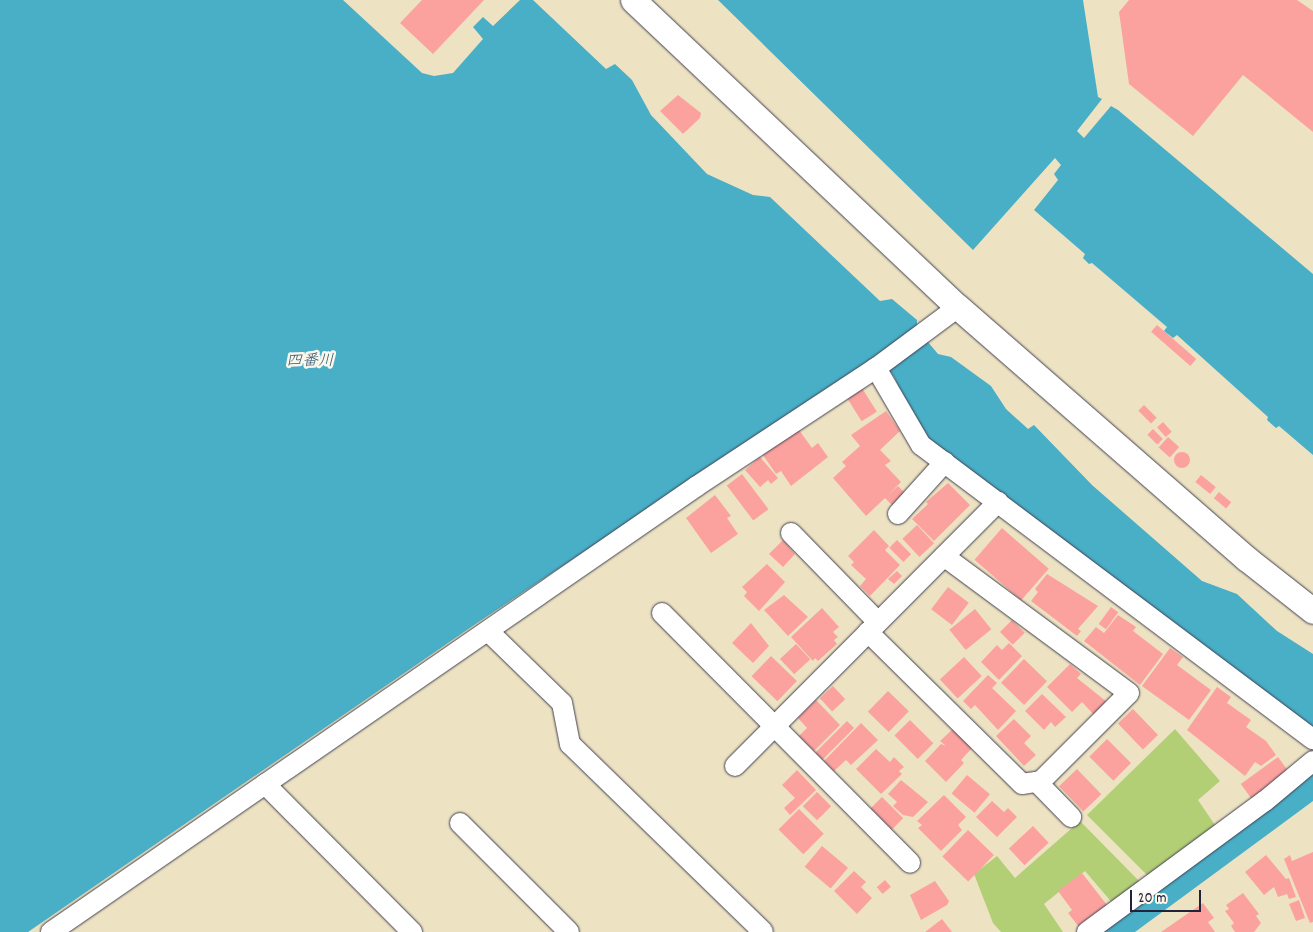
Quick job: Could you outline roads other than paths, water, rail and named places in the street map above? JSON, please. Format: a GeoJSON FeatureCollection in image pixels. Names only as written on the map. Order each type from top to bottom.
{"type":"FeatureCollection","features":[{"type":"Feature","properties":{"kind":"street"},"geometry":{"type":"LineString","coordinates":[[633,0],[958,307],[1247,559],[1313,611]]}},
{"type":"Feature","properties":{"kind":"street"},"geometry":{"type":"LineString","coordinates":[[51,932],[488,631],[879,366],[958,307]]}},
{"type":"Feature","properties":{"kind":"street"},"geometry":{"type":"LineString","coordinates":[[879,366],[921,445],[1313,739]]}},
{"type":"Feature","properties":{"kind":"street"},"geometry":{"type":"LineString","coordinates":[[898,514],[945,462]]}},
{"type":"Feature","properties":{"kind":"street"},"geometry":{"type":"LineString","coordinates":[[735,766],[998,502]]}},
{"type":"Feature","properties":{"kind":"street"},"geometry":{"type":"LineString","coordinates":[[791,533],[873,627],[1022,784],[1037,782],[1129,694],[944,556]]}},
{"type":"Feature","properties":{"kind":"street"},"geometry":{"type":"LineString","coordinates":[[662,613],[910,862]]}},
{"type":"Feature","properties":{"kind":"street"},"geometry":{"type":"LineString","coordinates":[[488,631],[562,703],[570,744],[764,932]]}},
{"type":"Feature","properties":{"kind":"street"},"geometry":{"type":"LineString","coordinates":[[1088,932],[1265,801],[1313,762]]}},
{"type":"Feature","properties":{"kind":"street"},"geometry":{"type":"LineString","coordinates":[[1037,782],[1071,817]]}},
{"type":"Feature","properties":{"kind":"street"},"geometry":{"type":"LineString","coordinates":[[265,784],[412,932]]}},
{"type":"Feature","properties":{"kind":"street"},"geometry":{"type":"LineString","coordinates":[[460,822],[569,932]]}},
{"type":"Feature","properties":{"kind":"water","name":"四番川"},"geometry":{"type":"Polygon","coordinates":[[[0,0],[343,0],[422,73],[434,76],[453,73],[483,39],[473,27],[483,17],[493,26],[520,0],[533,0],[606,69],[615,64],[632,80],[651,115],[707,174],[753,195],[770,197],[880,301],[892,299],[917,320],[917,329],[938,354],[951,357],[991,386],[1006,409],[1028,429],[1034,425],[1092,485],[1202,581],[1237,594],[1277,631],[1313,654],[1313,728],[922,437],[894,377],[879,355],[477,623],[28,932],[0,932],[0,0]]]}},
{"type":"Feature","properties":{"kind":"water"},"geometry":{"type":"Polygon","coordinates":[[[718,0],[1083,0],[1098,97],[1102,99],[1077,131],[1084,138],[1111,106],[1118,110],[1313,274],[1313,455],[1279,426],[1276,428],[1267,420],[1268,417],[1177,335],[1173,338],[1164,331],[1167,327],[1092,263],[1089,264],[1083,258],[1085,254],[1034,210],[1058,180],[1054,174],[1061,165],[1055,158],[973,250],[718,0]]]}},
{"type":"Feature","properties":{"kind":"water"},"geometry":{"type":"Polygon","coordinates":[[[1313,770],[1313,801],[1135,932],[1100,932],[1313,770]]]}}]}
